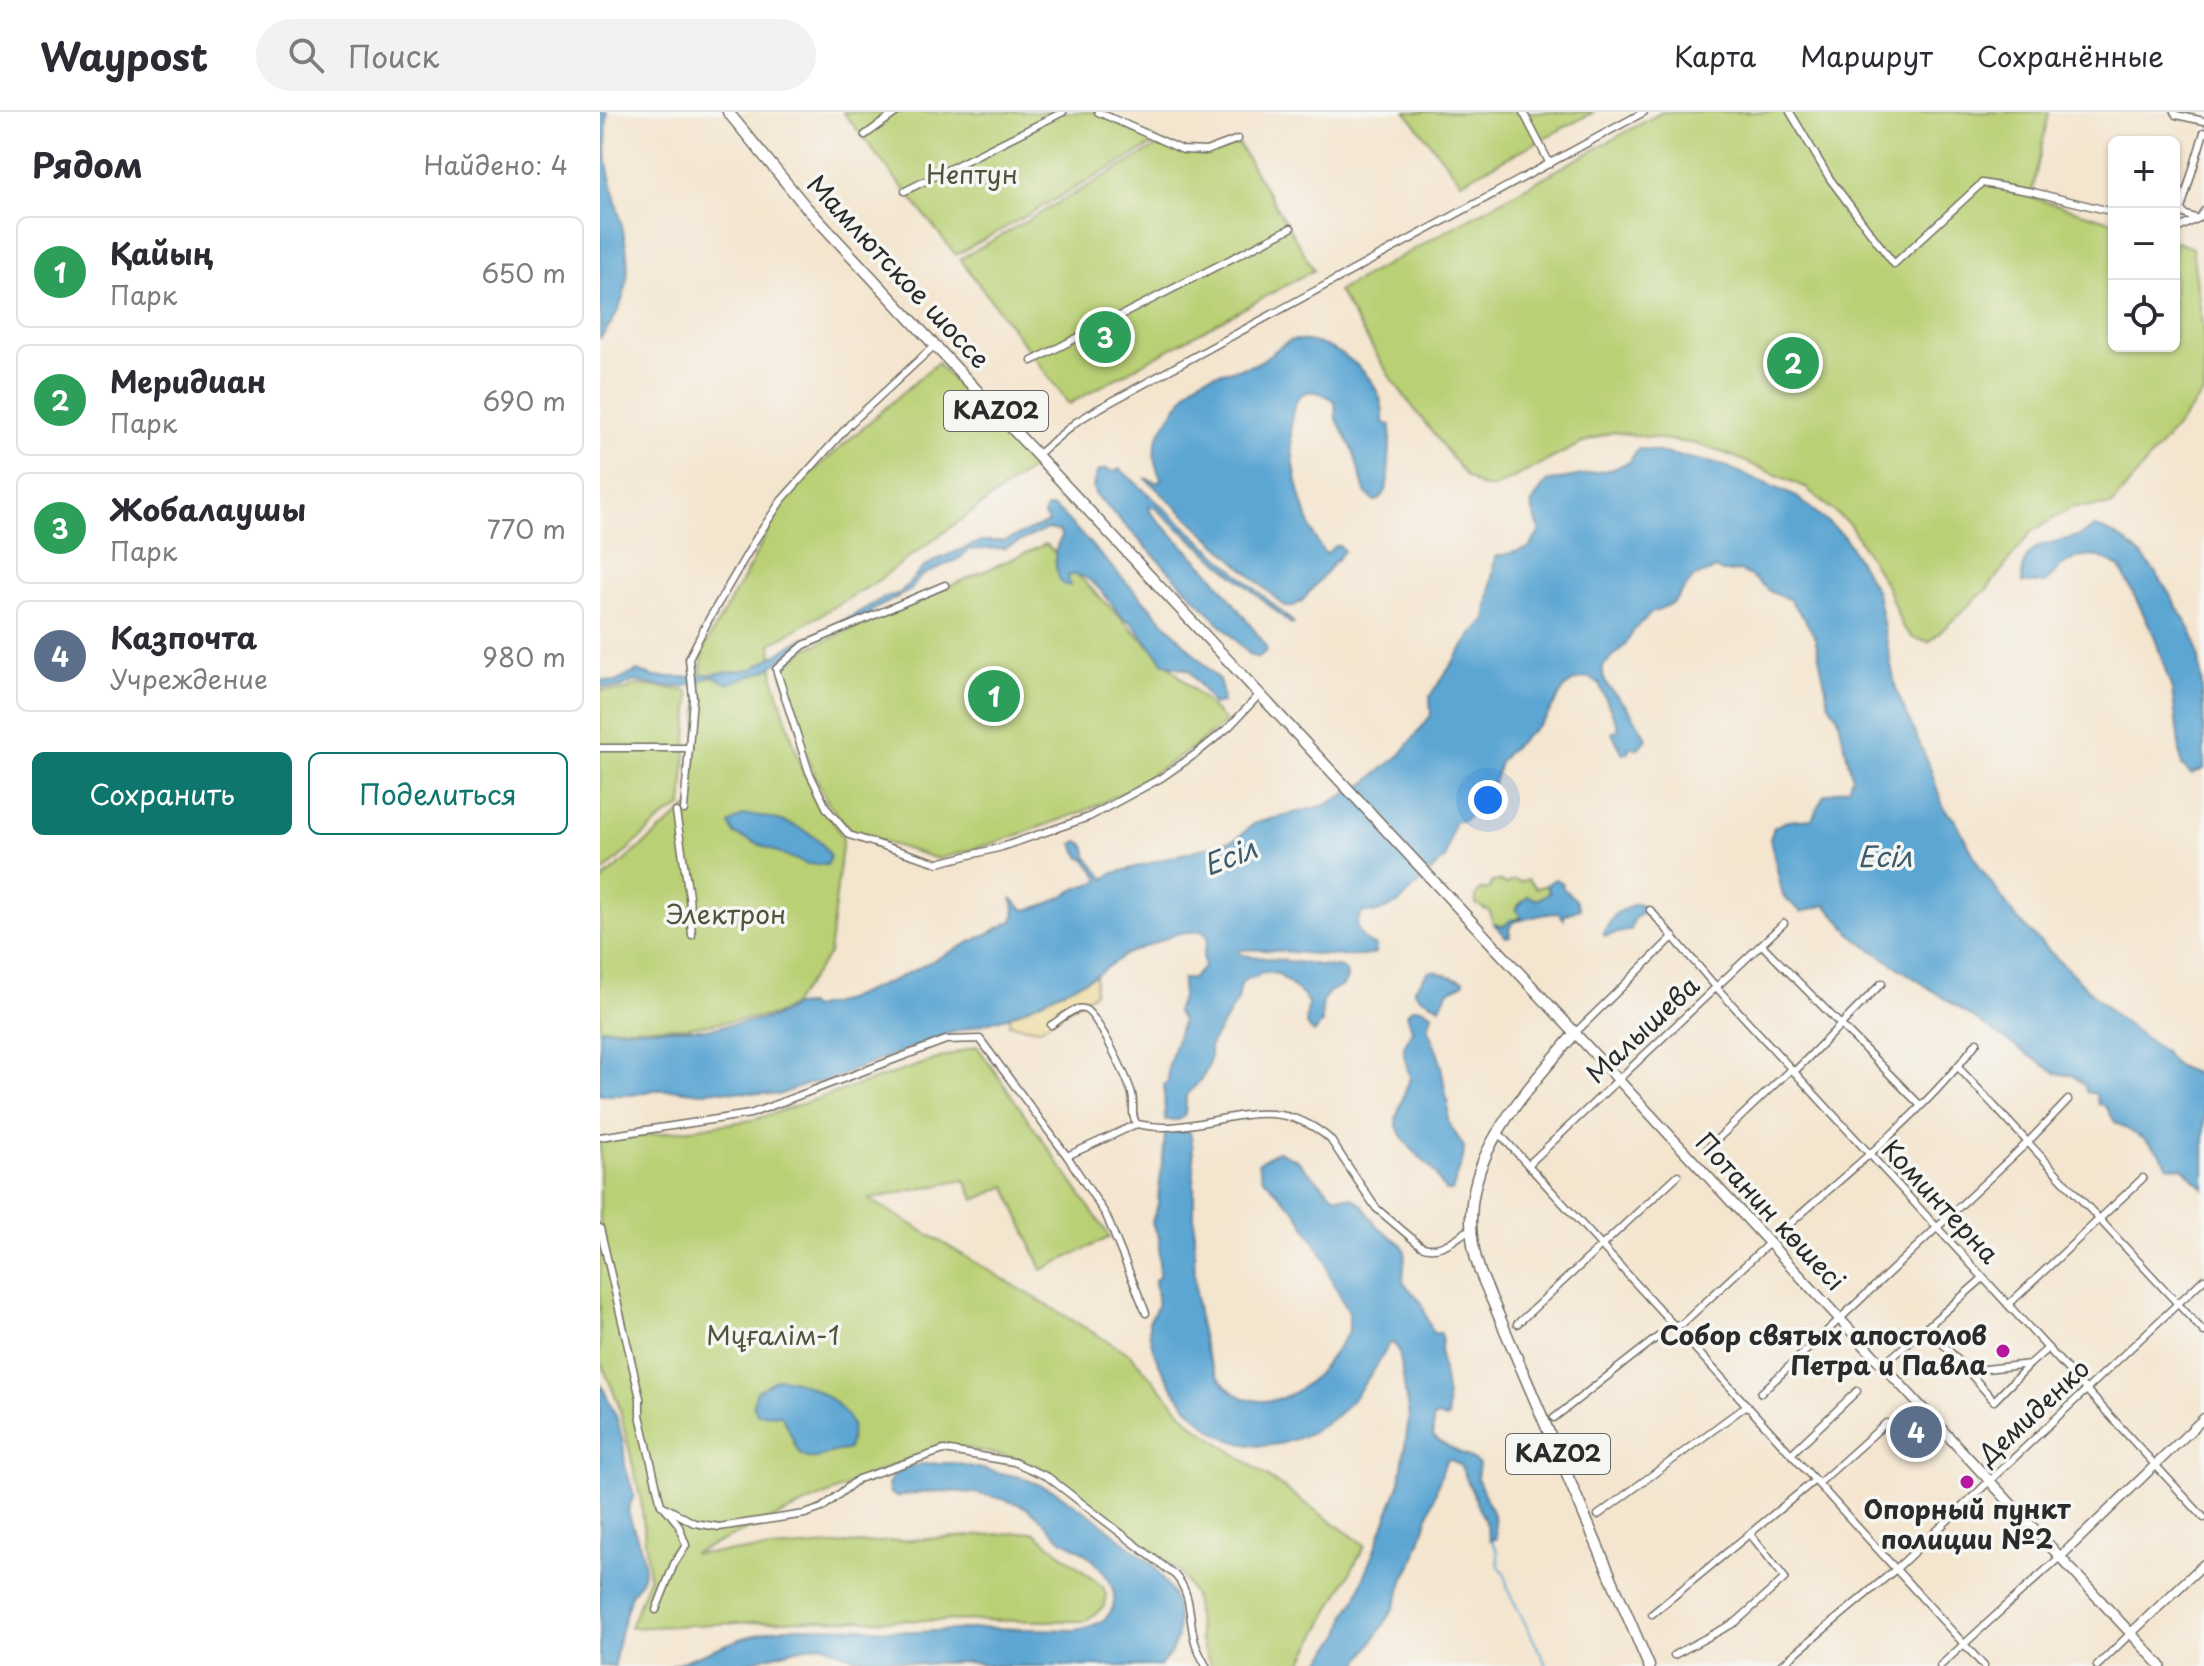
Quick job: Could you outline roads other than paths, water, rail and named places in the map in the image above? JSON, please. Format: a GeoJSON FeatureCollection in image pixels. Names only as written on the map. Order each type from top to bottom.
{"type":"FeatureCollection","features":[{"type":"Feature","properties":{"kind":"highway","name":"Мамлютское шоссе"},"geometry":{"type":"LineString","coordinates":[[728,112],[806,207],[1575,1033]]}},
{"type":"Feature","properties":{"kind":"highway","name":"KAZ02"},"geometry":{"type":"LineString","coordinates":[[1575,1033],[1497,1131],[1477,1178],[1471,1241],[1480,1272],[1649,1666]]}},
{"type":"Feature","properties":{"kind":"main road","name":"Потанин көшесі"},"geometry":{"type":"LineString","coordinates":[[1575,1033],[2161,1666]]}},
{"type":"Feature","properties":{"kind":"street"},"geometry":{"type":"LineString","coordinates":[[865,135],[897,112]]}},
{"type":"Feature","properties":{"kind":"street"},"geometry":{"type":"LineString","coordinates":[[905,191],[1063,112]]}},
{"type":"Feature","properties":{"kind":"street"},"geometry":{"type":"LineString","coordinates":[[1098,112],[1183,150],[1206,151],[1238,139]]}},
{"type":"Feature","properties":{"kind":"street"},"geometry":{"type":"LineString","coordinates":[[1523,112],[1550,164]]}},
{"type":"Feature","properties":{"kind":"street"},"geometry":{"type":"LineString","coordinates":[[1037,455],[1076,422],[1096,410],[1644,112]]}},
{"type":"Feature","properties":{"kind":"street"},"geometry":{"type":"LineString","coordinates":[[1790,112],[1830,179],[1894,264],[1982,183],[2108,211]]}},
{"type":"Feature","properties":{"kind":"street"},"geometry":{"type":"LineString","coordinates":[[2174,112],[2204,121]]}},
{"type":"Feature","properties":{"kind":"street"},"geometry":{"type":"LineString","coordinates":[[2195,218],[2184,214],[2181,209],[2204,132]]}},
{"type":"Feature","properties":{"kind":"street"},"geometry":{"type":"LineString","coordinates":[[2180,227],[2199,218],[2204,211]]}},
{"type":"Feature","properties":{"kind":"street"},"geometry":{"type":"LineString","coordinates":[[1032,361],[1291,228]]}},
{"type":"Feature","properties":{"kind":"street"},"geometry":{"type":"LineString","coordinates":[[684,810],[692,689],[689,658],[709,619],[781,501],[850,424],[935,345]]}},
{"type":"Feature","properties":{"kind":"street"},"geometry":{"type":"LineString","coordinates":[[945,585],[804,645],[776,669],[805,762],[827,809],[849,835],[861,841],[938,863],[1056,830],[1089,817],[1161,778],[1229,727],[1260,694]]}},
{"type":"Feature","properties":{"kind":"street"},"geometry":{"type":"LineString","coordinates":[[600,748],[689,748]]}},
{"type":"Feature","properties":{"kind":"street"},"geometry":{"type":"LineString","coordinates":[[676,812],[692,935]]}},
{"type":"Feature","properties":{"kind":"street","name":"Коминтерна"},"geometry":{"type":"LineString","coordinates":[[1650,910],[1717,988],[2204,1518]]}},
{"type":"Feature","properties":{"kind":"street","name":"Малышева"},"geometry":{"type":"LineString","coordinates":[[1528,1165],[1784,923]]}},
{"type":"Feature","properties":{"kind":"street"},"geometry":{"type":"LineString","coordinates":[[1575,1033],[1673,937]]}},
{"type":"Feature","properties":{"kind":"street"},"geometry":{"type":"LineString","coordinates":[[1762,945],[1920,1105]]}},
{"type":"Feature","properties":{"kind":"street"},"geometry":{"type":"LineString","coordinates":[[1708,1148],[1793,1071],[1882,983]]}},
{"type":"Feature","properties":{"kind":"street"},"geometry":{"type":"LineString","coordinates":[[1051,1025],[1076,1009],[1086,1009],[1096,1018],[1118,1057],[1132,1094],[1133,1119],[1137,1124]]}},
{"type":"Feature","properties":{"kind":"street"},"geometry":{"type":"LineString","coordinates":[[600,1137],[750,1114],[946,1040],[980,1039],[1067,1156],[1106,1215],[1146,1313]]}},
{"type":"Feature","properties":{"kind":"street"},"geometry":{"type":"LineString","coordinates":[[1784,1229],[1920,1105],[1958,1067],[1977,1042]]}},
{"type":"Feature","properties":{"kind":"street"},"geometry":{"type":"LineString","coordinates":[[1958,1067],[2204,1332]]}},
{"type":"Feature","properties":{"kind":"street"},"geometry":{"type":"LineString","coordinates":[[1761,1393],[2028,1142],[2068,1100]]}},
{"type":"Feature","properties":{"kind":"street"},"geometry":{"type":"LineString","coordinates":[[1067,1156],[1137,1124],[1190,1125],[1248,1113],[1280,1115],[1320,1130],[1330,1139],[1376,1208],[1421,1246],[1434,1249],[1470,1229]]}},
{"type":"Feature","properties":{"kind":"street"},"geometry":{"type":"LineString","coordinates":[[1497,1131],[1984,1666]]}},
{"type":"Feature","properties":{"kind":"street"},"geometry":{"type":"LineString","coordinates":[[1517,1324],[1678,1175]]}},
{"type":"Feature","properties":{"kind":"street"},"geometry":{"type":"LineString","coordinates":[[2008,1305],[2143,1178]]}},
{"type":"Feature","properties":{"kind":"street"},"geometry":{"type":"LineString","coordinates":[[600,1228],[662,1506],[678,1524],[686,1545],[674,1564],[656,1610]]}},
{"type":"Feature","properties":{"kind":"street"},"geometry":{"type":"LineString","coordinates":[[1554,1418],[1673,1325],[1682,1324],[1769,1243]]}},
{"type":"Feature","properties":{"kind":"street"},"geometry":{"type":"LineString","coordinates":[[1983,1278],[1927,1327],[1994,1401],[2048,1348]]}},
{"type":"Feature","properties":{"kind":"street","name":"Демиденко"},"geometry":{"type":"LineString","coordinates":[[1780,1666],[1896,1569],[2204,1279]]}},
{"type":"Feature","properties":{"kind":"street"},"geometry":{"type":"LineString","coordinates":[[1883,1365],[1917,1335]]}},
{"type":"Feature","properties":{"kind":"street"},"geometry":{"type":"LineString","coordinates":[[1968,1371],[2030,1364]]}},
{"type":"Feature","properties":{"kind":"street"},"geometry":{"type":"LineString","coordinates":[[1791,1454],[1857,1391]]}},
{"type":"Feature","properties":{"kind":"street"},"geometry":{"type":"LineString","coordinates":[[1598,1515],[1747,1405]]}},
{"type":"Feature","properties":{"kind":"street"},"geometry":{"type":"LineString","coordinates":[[1940,1666],[2061,1556],[2204,1418]]}},
{"type":"Feature","properties":{"kind":"street"},"geometry":{"type":"LineString","coordinates":[[1652,1614],[1886,1423]]}},
{"type":"Feature","properties":{"kind":"street"},"geometry":{"type":"LineString","coordinates":[[662,1506],[694,1523],[719,1527],[813,1511],[841,1495],[858,1479],[944,1450],[1014,1462],[1048,1477],[1175,1575],[1188,1596],[1195,1642],[1206,1666]]}},
{"type":"Feature","properties":{"kind":"street"},"geometry":{"type":"LineString","coordinates":[[1674,1655],[1736,1622],[1785,1578],[1750,1534]]}},
{"type":"Feature","properties":{"kind":"street"},"geometry":{"type":"LineString","coordinates":[[2097,1666],[2204,1564]]}},
{"type":"Feature","properties":{"kind":"water"},"geometry":{"type":"Polygon","coordinates":[[[600,112],[607,112],[607,162],[627,252],[628,273],[615,316],[600,338],[600,112]]]}},
{"type":"Feature","properties":{"kind":"water"},"geometry":{"type":"Polygon","coordinates":[[[1293,340],[1325,346],[1355,364],[1377,390],[1383,423],[1391,425],[1386,490],[1379,500],[1374,501],[1365,492],[1353,450],[1336,418],[1335,401],[1311,391],[1297,399],[1291,420],[1292,449],[1306,513],[1316,539],[1326,554],[1335,546],[1340,546],[1344,551],[1302,601],[1285,607],[1145,478],[1159,483],[1161,478],[1155,458],[1157,440],[1166,422],[1195,383],[1210,375],[1257,363],[1293,340]]]}},
{"type":"Feature","properties":{"kind":"water","name":"Есіл"},"geometry":{"type":"Polygon","coordinates":[[[1638,448],[1723,465],[1797,497],[1843,535],[1877,592],[1896,690],[1929,765],[1944,809],[1955,820],[1980,867],[2017,919],[2113,1014],[2164,1052],[2175,1065],[2204,1077],[2204,1189],[2183,1168],[2168,1166],[2160,1153],[2144,1139],[2115,1122],[2105,1105],[2098,1104],[2096,1094],[2086,1092],[2085,1086],[2072,1075],[2057,1074],[1856,939],[1826,905],[1801,912],[1783,896],[1770,839],[1774,827],[1787,821],[1812,819],[1824,795],[1848,788],[1852,777],[1838,717],[1829,704],[1815,637],[1804,618],[1789,599],[1771,592],[1751,576],[1741,571],[1723,572],[1716,569],[1694,577],[1673,603],[1651,613],[1603,666],[1607,685],[1629,710],[1647,739],[1637,749],[1628,747],[1629,753],[1623,754],[1612,733],[1619,729],[1618,726],[1599,684],[1588,677],[1574,681],[1565,687],[1545,719],[1500,762],[1490,796],[1465,820],[1454,822],[1446,857],[1398,904],[1374,913],[1363,912],[1357,928],[1362,937],[1376,946],[1375,953],[1352,956],[1240,950],[1243,955],[1341,968],[1346,971],[1347,978],[1343,986],[1326,995],[1322,1005],[1322,1023],[1314,1033],[1306,1025],[1308,1003],[1304,996],[1278,974],[1263,972],[1248,978],[1241,984],[1238,1000],[1210,1045],[1208,1068],[1186,1096],[1185,1114],[1179,1120],[1165,1120],[1164,1085],[1168,1081],[1168,1068],[1182,1021],[1176,1011],[1182,996],[1182,979],[1192,979],[1204,967],[1203,955],[1208,939],[1202,931],[1179,933],[1126,954],[1096,975],[1010,1016],[944,1035],[824,1082],[811,1083],[778,1095],[654,1090],[632,1095],[600,1095],[600,1029],[707,1029],[775,1017],[794,1006],[808,1005],[812,1008],[845,1000],[898,978],[1013,921],[1015,909],[1011,898],[1024,910],[1045,905],[1100,880],[1073,844],[1078,841],[1084,845],[1087,857],[1105,879],[1111,874],[1236,839],[1255,823],[1326,805],[1364,784],[1401,754],[1431,715],[1430,696],[1471,636],[1486,620],[1495,557],[1529,548],[1540,531],[1531,505],[1546,482],[1613,469],[1629,462],[1638,448]]]}},
{"type":"Feature","properties":{"kind":"water"},"geometry":{"type":"Polygon","coordinates":[[[1106,469],[1113,472],[1120,469],[1294,623],[1292,625],[1149,506],[1151,513],[1213,576],[1264,643],[1267,650],[1258,658],[1250,655],[1095,494],[1094,482],[1098,471],[1106,469]]]}},
{"type":"Feature","properties":{"kind":"water"},"geometry":{"type":"Polygon","coordinates":[[[1046,508],[1054,508],[1061,513],[1219,680],[1222,703],[1213,705],[1189,670],[1165,664],[1131,622],[1123,618],[1092,582],[1077,575],[1068,576],[1070,586],[1062,584],[1055,560],[1062,537],[1059,531],[1047,529],[1005,548],[968,550],[960,558],[921,576],[911,590],[873,610],[865,619],[848,623],[839,630],[803,643],[767,670],[728,684],[713,676],[683,687],[634,681],[621,688],[600,687],[600,680],[616,682],[637,671],[655,677],[687,677],[752,669],[804,638],[830,629],[883,598],[900,593],[923,568],[936,560],[982,541],[1005,541],[1049,522],[1044,516],[1046,508]]]}},
{"type":"Feature","properties":{"kind":"water"},"geometry":{"type":"Polygon","coordinates":[[[2095,527],[2122,539],[2144,558],[2189,627],[2198,653],[2202,686],[2204,769],[2191,774],[2182,766],[2172,690],[2154,635],[2120,567],[2100,557],[2081,556],[2062,565],[2045,583],[2022,583],[2023,567],[2036,548],[2083,534],[2095,527]]]}},
{"type":"Feature","properties":{"kind":"water"},"geometry":{"type":"Polygon","coordinates":[[[744,815],[781,821],[806,831],[825,847],[830,857],[827,865],[806,864],[734,834],[729,824],[744,815]]]}},
{"type":"Feature","properties":{"kind":"water"},"geometry":{"type":"Polygon","coordinates":[[[1555,879],[1563,883],[1562,887],[1576,900],[1580,909],[1564,915],[1564,919],[1559,913],[1553,913],[1513,922],[1509,929],[1510,936],[1506,937],[1493,923],[1503,927],[1511,920],[1522,918],[1516,909],[1528,896],[1537,900],[1550,893],[1546,885],[1555,879]]]}},
{"type":"Feature","properties":{"kind":"water"},"geometry":{"type":"Polygon","coordinates":[[[1634,904],[1641,905],[1645,910],[1634,919],[1631,930],[1605,936],[1603,933],[1615,914],[1634,904]]]}},
{"type":"Feature","properties":{"kind":"water"},"geometry":{"type":"Polygon","coordinates":[[[1434,971],[1464,981],[1448,991],[1440,1007],[1420,997],[1414,990],[1428,972],[1434,971]]]}},
{"type":"Feature","properties":{"kind":"water"},"geometry":{"type":"Polygon","coordinates":[[[1412,1008],[1432,1013],[1428,1029],[1439,1057],[1448,1104],[1448,1122],[1464,1147],[1452,1191],[1446,1191],[1397,1127],[1396,1118],[1410,1078],[1404,1047],[1412,1030],[1407,1014],[1412,1008]]]}},
{"type":"Feature","properties":{"kind":"water"},"geometry":{"type":"Polygon","coordinates":[[[1165,1130],[1190,1132],[1196,1289],[1201,1331],[1212,1367],[1232,1391],[1262,1401],[1290,1394],[1314,1377],[1349,1331],[1349,1313],[1329,1275],[1326,1261],[1296,1211],[1262,1177],[1258,1163],[1278,1151],[1297,1160],[1334,1196],[1353,1198],[1377,1226],[1402,1245],[1405,1252],[1403,1282],[1421,1302],[1433,1333],[1441,1333],[1448,1417],[1433,1418],[1433,1436],[1479,1464],[1477,1478],[1494,1517],[1496,1539],[1490,1540],[1461,1466],[1450,1459],[1446,1460],[1414,1560],[1404,1578],[1395,1607],[1357,1666],[1317,1666],[1342,1632],[1346,1615],[1356,1599],[1400,1482],[1409,1418],[1399,1350],[1393,1343],[1388,1344],[1375,1368],[1342,1410],[1328,1422],[1294,1440],[1256,1445],[1237,1442],[1201,1421],[1179,1396],[1164,1372],[1149,1330],[1149,1321],[1158,1301],[1155,1281],[1159,1277],[1159,1237],[1152,1223],[1158,1204],[1165,1130]]]}},
{"type":"Feature","properties":{"kind":"water"},"geometry":{"type":"Polygon","coordinates":[[[778,1378],[798,1382],[820,1392],[839,1407],[851,1424],[848,1449],[808,1458],[797,1450],[781,1415],[757,1414],[753,1404],[757,1391],[778,1378]]]}},
{"type":"Feature","properties":{"kind":"water"},"geometry":{"type":"Polygon","coordinates":[[[600,1382],[617,1418],[623,1442],[625,1465],[634,1495],[628,1510],[644,1562],[642,1578],[631,1594],[615,1666],[600,1666],[600,1382]]]}},
{"type":"Feature","properties":{"kind":"water"},"geometry":{"type":"Polygon","coordinates":[[[954,1463],[1020,1477],[1055,1491],[1153,1565],[1173,1595],[1178,1619],[1177,1638],[1160,1666],[999,1666],[969,1662],[925,1665],[855,1658],[822,1644],[735,1666],[671,1666],[740,1639],[796,1627],[917,1632],[987,1628],[1075,1630],[1106,1618],[1114,1597],[1105,1573],[1025,1507],[974,1493],[942,1491],[897,1497],[890,1493],[888,1485],[893,1477],[907,1467],[954,1463]]]}},
{"type":"Feature","properties":{"kind":"waterway"},"geometry":{"type":"LineString","coordinates":[[1492,1541],[1508,1590],[1547,1666]]}},
{"type":"Feature","properties":{"kind":"place","name":"Жобалаушы"},"geometry":{"type":"Point","coordinates":[1105,337]}},
{"type":"Feature","properties":{"kind":"place","name":"Меридиан"},"geometry":{"type":"Point","coordinates":[1793,363]}},
{"type":"Feature","properties":{"kind":"place","name":"Қайың"},"geometry":{"type":"Point","coordinates":[994,696]}},
{"type":"Feature","properties":{"kind":"place","name":"Собор святых апостолов Петра и Павла"},"geometry":{"type":"Point","coordinates":[2003,1351]}},
{"type":"Feature","properties":{"kind":"place","name":"Казпочта"},"geometry":{"type":"Point","coordinates":[1916,1432]}},
{"type":"Feature","properties":{"kind":"place","name":"Опорный пункт полиции №2"},"geometry":{"type":"Point","coordinates":[1967,1482]}},
{"type":"Feature","properties":{"kind":"park label","name":"Нептун"},"geometry":{"type":"Point","coordinates":[972,175]}},
{"type":"Feature","properties":{"kind":"park label","name":"Электрон"},"geometry":{"type":"Point","coordinates":[726,915]}},
{"type":"Feature","properties":{"kind":"park label","name":"Мұғалім-1"},"geometry":{"type":"Point","coordinates":[773,1336]}}]}
